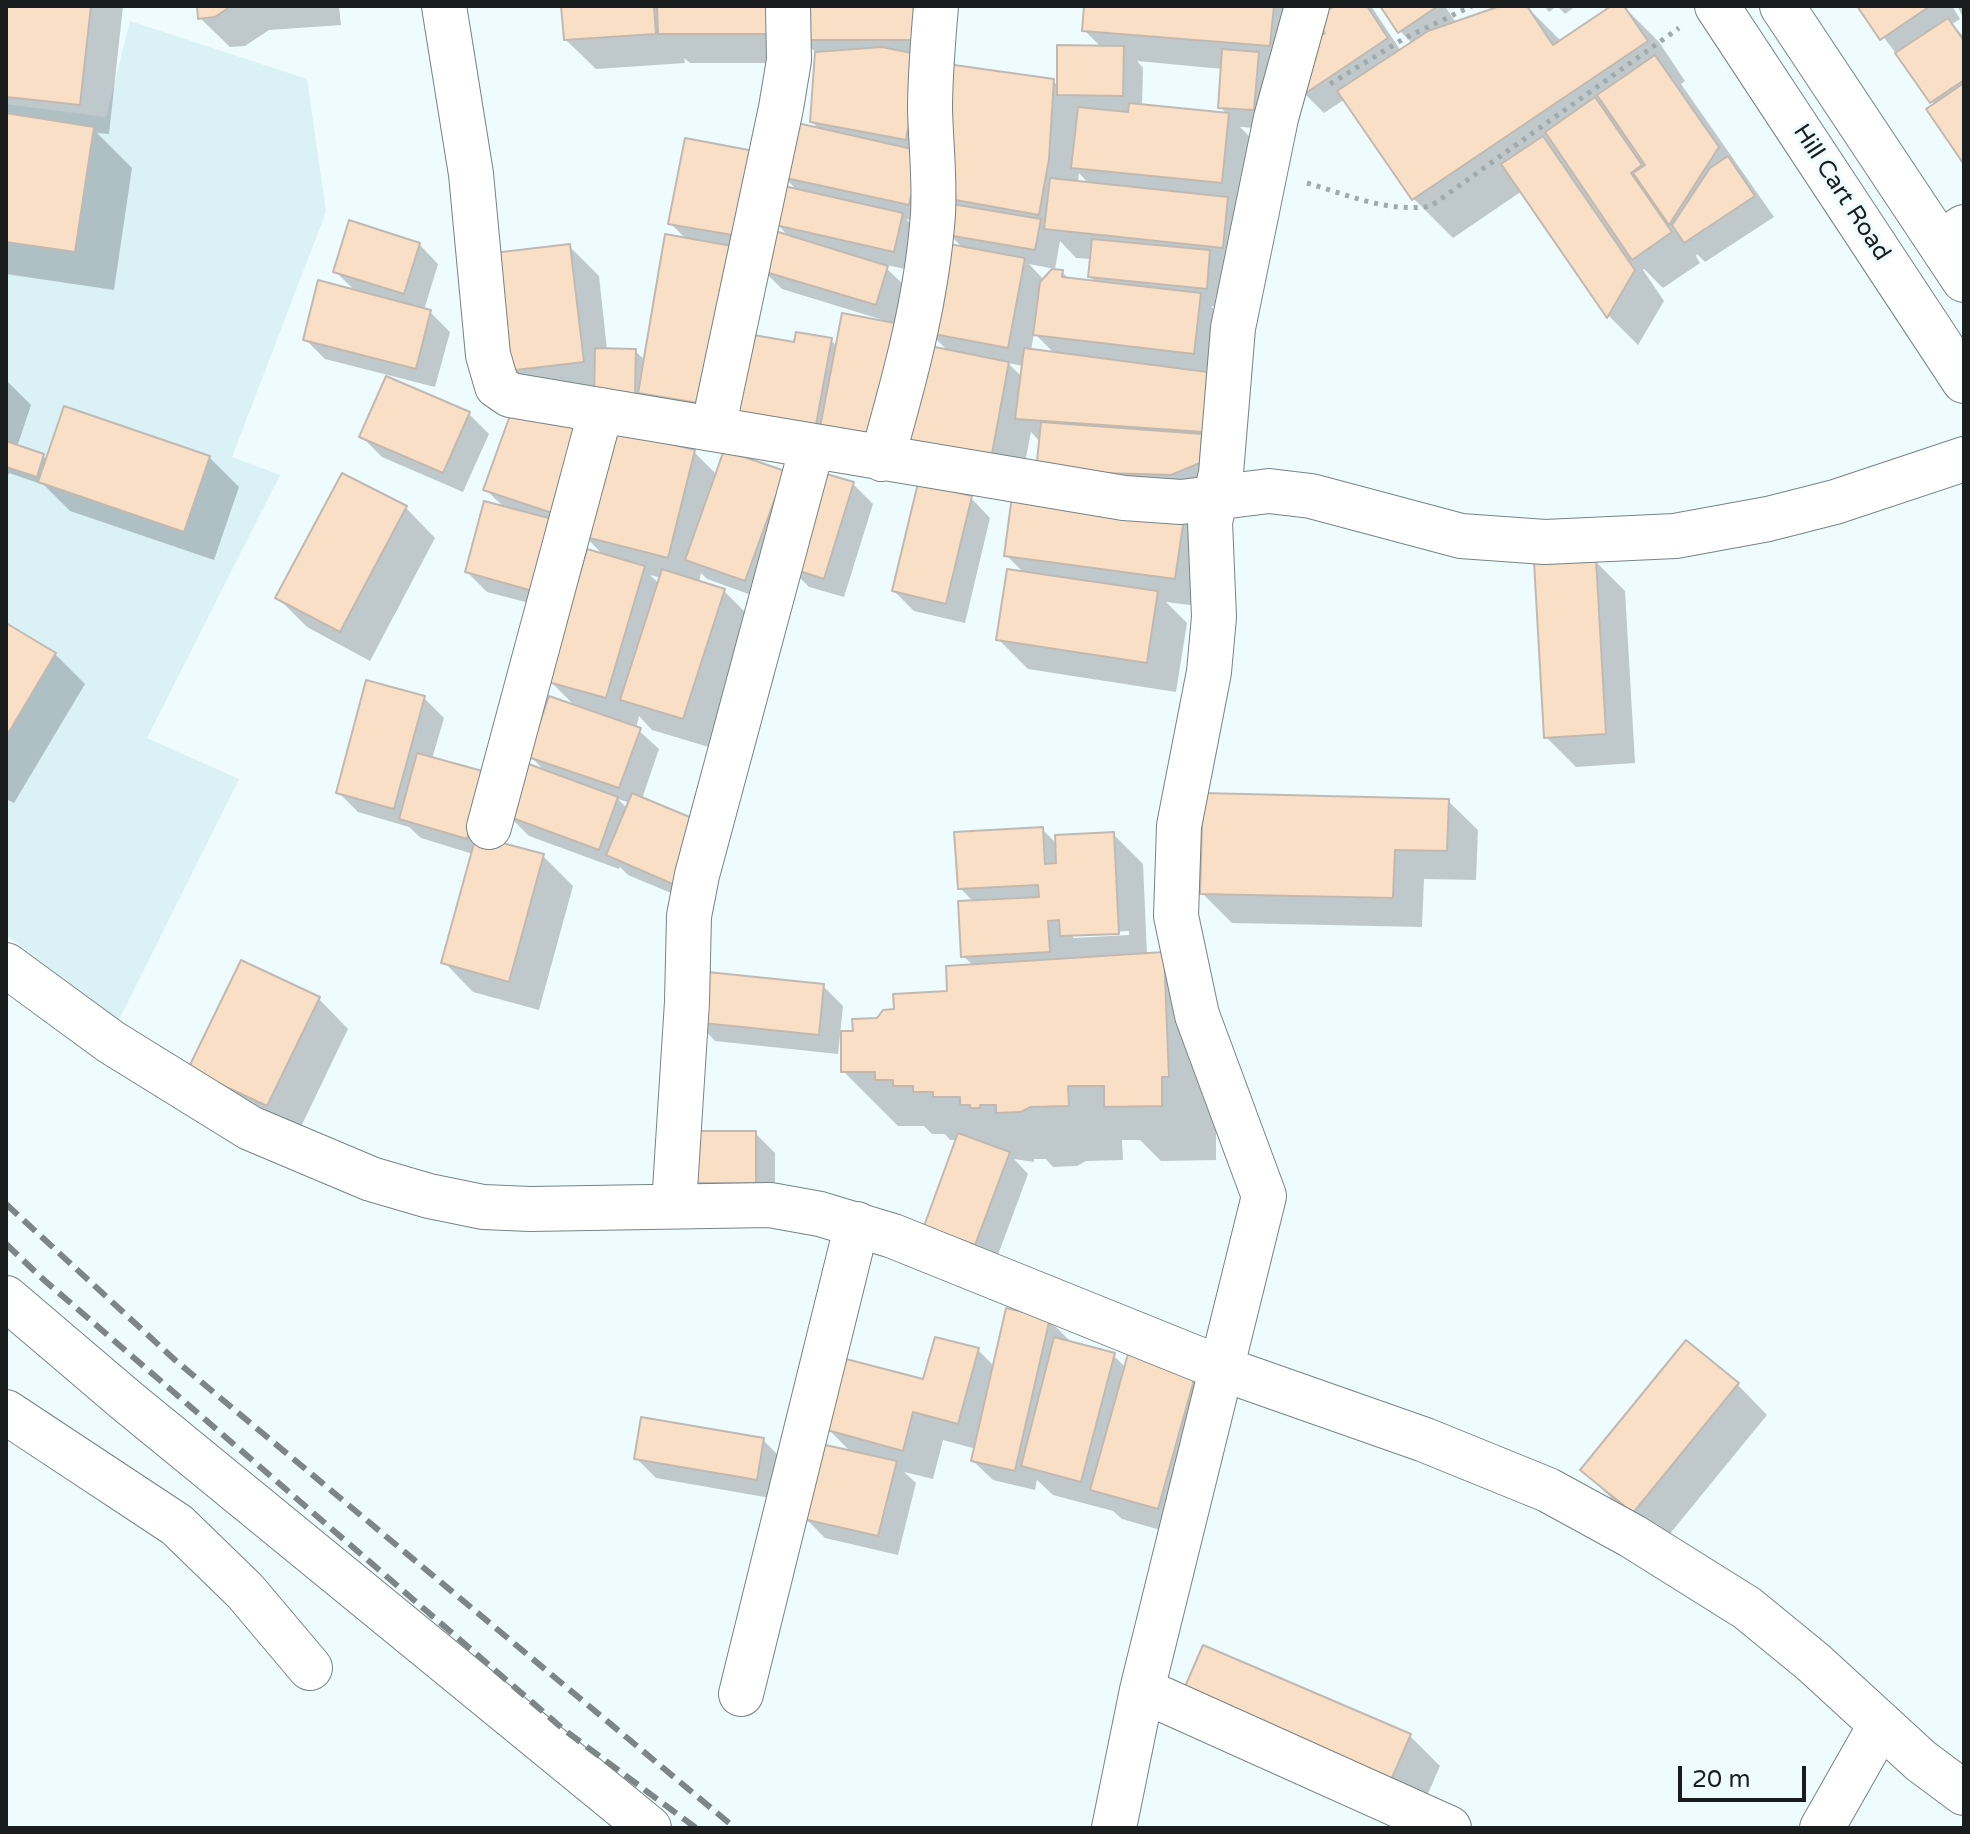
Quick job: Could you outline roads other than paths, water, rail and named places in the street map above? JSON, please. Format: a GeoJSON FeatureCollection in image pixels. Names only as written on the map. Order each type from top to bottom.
{"type":"FeatureCollection","features":[{"type":"Feature","properties":{"kind":"street"},"geometry":{"type":"LineString","coordinates":[[444,6],[471,174],[488,355],[497,386],[510,395],[1124,498],[1181,502],[1269,491],[1311,496],[1461,536],[1545,542],[1675,536],[1768,519],[1835,502],[1964,459]]}},
{"type":"Feature","properties":{"kind":"street"},"geometry":{"type":"LineString","coordinates":[[713,429],[783,96],[789,60],[788,6]]}},
{"type":"Feature","properties":{"kind":"street"},"geometry":{"type":"LineString","coordinates":[[882,459],[911,354],[925,286],[935,166],[930,107],[936,6]]}},
{"type":"Feature","properties":{"kind":"street"},"geometry":{"type":"LineString","coordinates":[[1114,1828],[1142,1690],[1264,1196],[1197,1015],[1176,916],[1179,826],[1209,672],[1214,617],[1210,522],[1221,473],[1233,328],[1276,118],[1307,6]]}},
{"type":"Feature","properties":{"kind":"street"},"geometry":{"type":"LineString","coordinates":[[1782,6],[1952,235],[1964,280]]}},
{"type":"Feature","properties":{"kind":"street","name":"Hill Cart Road"},"geometry":{"type":"LineString","coordinates":[[1701,15],[1964,381]]}},
{"type":"Feature","properties":{"kind":"street"},"geometry":{"type":"LineString","coordinates":[[489,827],[601,410]]}},
{"type":"Feature","properties":{"kind":"street"},"geometry":{"type":"LineString","coordinates":[[674,1205],[687,1002],[689,916],[697,875],[812,447]]}},
{"type":"Feature","properties":{"kind":"street"},"geometry":{"type":"LineString","coordinates":[[6,965],[111,1042],[250,1128],[371,1179],[429,1196],[483,1207],[770,1205],[820,1214],[857,1224],[1223,1369],[1425,1440],[1548,1490],[1632,1536],[1747,1608],[1813,1662],[1921,1761],[1964,1793]]}},
{"type":"Feature","properties":{"kind":"street"},"geometry":{"type":"LineString","coordinates":[[741,1694],[857,1224]]}},
{"type":"Feature","properties":{"kind":"street"},"geometry":{"type":"LineString","coordinates":[[6,1298],[127,1401],[649,1828]]}},
{"type":"Feature","properties":{"kind":"street"},"geometry":{"type":"LineString","coordinates":[[6,1412],[177,1525],[245,1591],[310,1668]]}},
{"type":"Feature","properties":{"kind":"street"},"geometry":{"type":"LineString","coordinates":[[1142,1690],[1449,1828]]}},
{"type":"Feature","properties":{"kind":"street"},"geometry":{"type":"LineString","coordinates":[[1822,1828],[1881,1724]]}},
{"type":"Feature","properties":{"kind":"railway"},"geometry":{"type":"LineString","coordinates":[[6,1204],[175,1360],[735,1828]]}},
{"type":"Feature","properties":{"kind":"railway"},"geometry":{"type":"LineString","coordinates":[[6,1244],[563,1729],[696,1828]]}}]}
